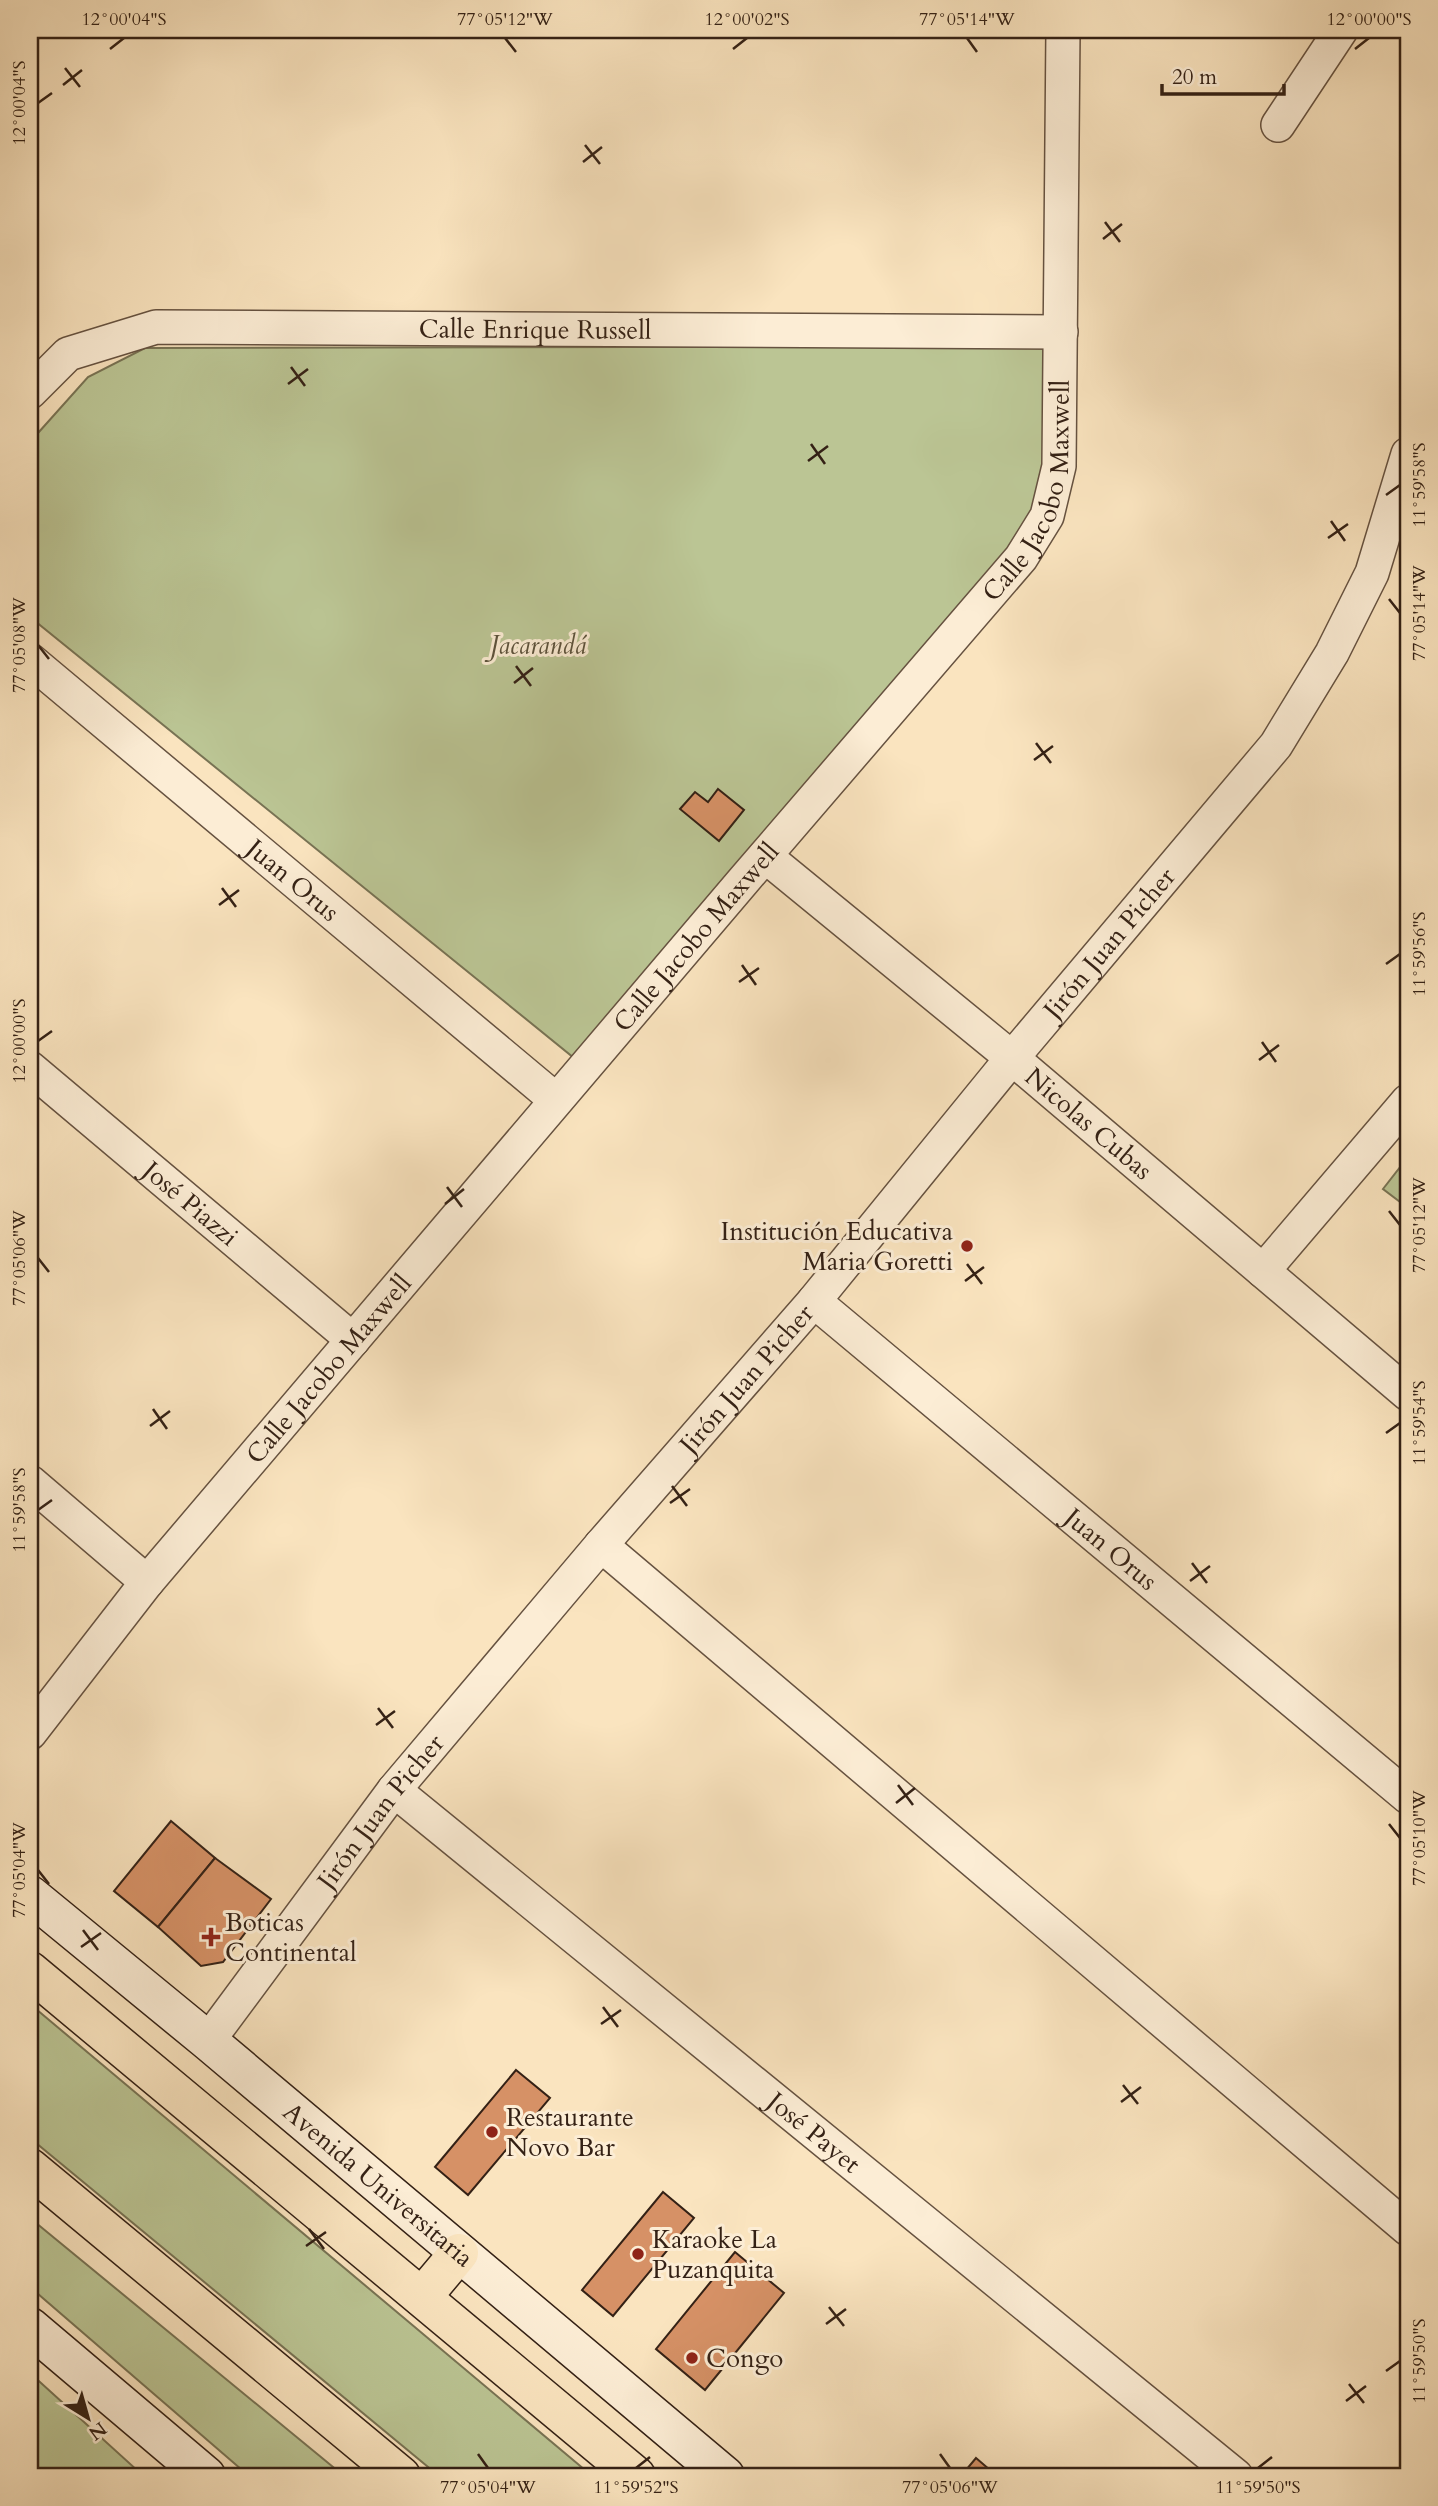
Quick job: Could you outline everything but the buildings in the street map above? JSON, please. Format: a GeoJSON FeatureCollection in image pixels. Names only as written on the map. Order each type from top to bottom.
{"type":"FeatureCollection","features":[{"type":"Feature","properties":{"kind":"main road","name":"Avenida Universitaria"},"geometry":{"type":"LineString","coordinates":[[30,1895],[208,2041],[725,2476]]}},
{"type":"Feature","properties":{"kind":"main road"},"geometry":{"type":"LineString","coordinates":[[30,1971],[636,2476]]}},
{"type":"Feature","properties":{"kind":"main road"},"geometry":{"type":"LineString","coordinates":[[30,2168],[401,2476]]}},
{"type":"Feature","properties":{"kind":"main road"},"geometry":{"type":"LineString","coordinates":[[422,2297],[459,2253]]}},
{"type":"Feature","properties":{"kind":"main road"},"geometry":{"type":"LineString","coordinates":[[30,2327],[206,2476]]}},
{"type":"Feature","properties":{"kind":"street","name":"Calle Jacobo Maxwell"},"geometry":{"type":"LineString","coordinates":[[30,1733],[147,1582],[1021,558],[1046,516],[1059,466],[1063,30]]}},
{"type":"Feature","properties":{"kind":"street"},"geometry":{"type":"LineString","coordinates":[[1278,125],[1341,30]]}},
{"type":"Feature","properties":{"kind":"street","name":"Calle Enrique Russell"},"geometry":{"type":"LineString","coordinates":[[30,392],[68,354],[156,327],[1061,332]]}},
{"type":"Feature","properties":{"kind":"street","name":"Jirón Juan Picher"},"geometry":{"type":"LineString","coordinates":[[208,2041],[394,1790],[601,1545],[814,1301],[1012,1058],[1276,745],[1332,653],[1372,573],[1408,454]]}},
{"type":"Feature","properties":{"kind":"street","name":"Juan Orus"},"geometry":{"type":"LineString","coordinates":[[30,660],[556,1100]]}},
{"type":"Feature","properties":{"kind":"street","name":"Nicolas Cubas"},"geometry":{"type":"LineString","coordinates":[[765,856],[1012,1058],[1408,1394]]}},
{"type":"Feature","properties":{"kind":"street","name":"José Piazzi"},"geometry":{"type":"LineString","coordinates":[[30,1068],[353,1340]]}},
{"type":"Feature","properties":{"kind":"street"},"geometry":{"type":"LineString","coordinates":[[1263,1271],[1408,1101]]}},
{"type":"Feature","properties":{"kind":"street","name":"Juan Orus"},"geometry":{"type":"LineString","coordinates":[[814,1301],[1408,1797]]}},
{"type":"Feature","properties":{"kind":"street"},"geometry":{"type":"LineString","coordinates":[[30,1482],[147,1582]]}},
{"type":"Feature","properties":{"kind":"street"},"geometry":{"type":"LineString","coordinates":[[601,1545],[1408,2229]]}},
{"type":"Feature","properties":{"kind":"street","name":"José Payet"},"geometry":{"type":"LineString","coordinates":[[394,1790],[1236,2476]]}},
{"type":"Feature","properties":{"kind":"green space","name":"Jacarandá"},"geometry":{"type":"Polygon","coordinates":[[[1046,346],[1050,479],[1013,543],[579,1062],[30,617],[30,442],[88,377],[145,348],[1046,346]]]}},
{"type":"Feature","properties":{"kind":"green space"},"geometry":{"type":"Polygon","coordinates":[[[1408,1157],[1408,1208],[1383,1189],[1408,1157]]]}},
{"type":"Feature","properties":{"kind":"green space"},"geometry":{"type":"Polygon","coordinates":[[[30,2004],[593,2476],[439,2476],[30,2138],[30,2004]]]}},
{"type":"Feature","properties":{"kind":"green space"},"geometry":{"type":"Polygon","coordinates":[[[30,2218],[344,2476],[249,2476],[30,2287],[30,2218]]]}},
{"type":"Feature","properties":{"kind":"green space"},"geometry":{"type":"Polygon","coordinates":[[[30,2373],[138,2471],[134,2476],[30,2476],[30,2373]]]}},
{"type":"Feature","properties":{"kind":"place","name":"Institución Educativa Maria Goretti"},"geometry":{"type":"Point","coordinates":[967,1246]}},
{"type":"Feature","properties":{"kind":"place","name":"Boticas Continental"},"geometry":{"type":"Point","coordinates":[211,1937]}},
{"type":"Feature","properties":{"kind":"place","name":"Restaurante Novo Bar"},"geometry":{"type":"Point","coordinates":[492,2132]}},
{"type":"Feature","properties":{"kind":"place","name":"Karaoke La Puzanquita"},"geometry":{"type":"Point","coordinates":[638,2254]}},
{"type":"Feature","properties":{"kind":"place","name":"Congo"},"geometry":{"type":"Point","coordinates":[692,2358]}}]}
